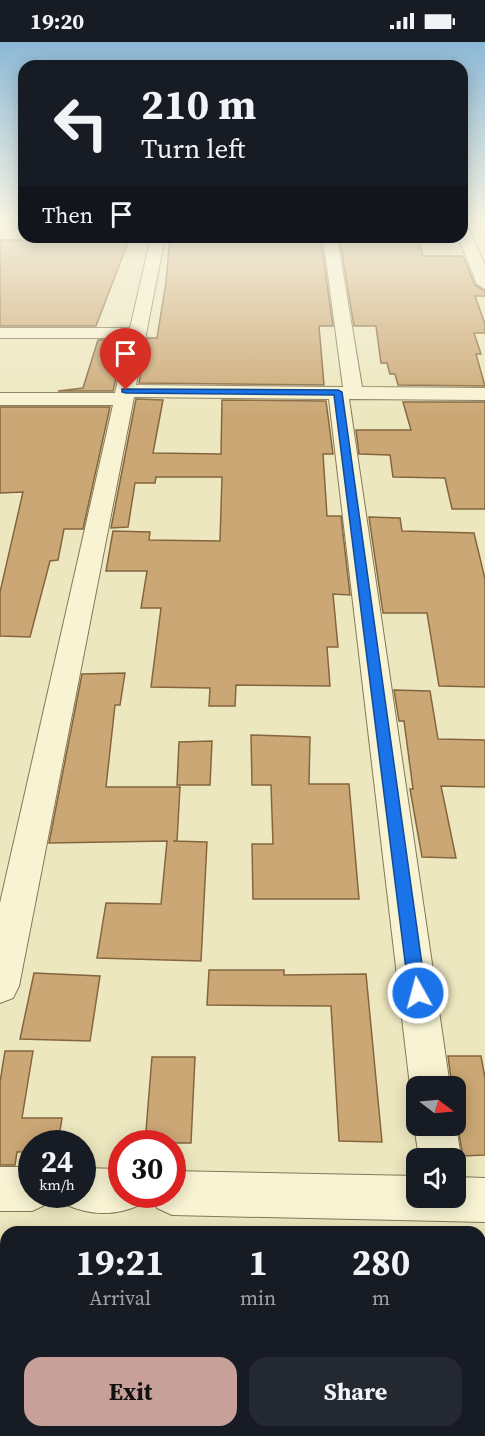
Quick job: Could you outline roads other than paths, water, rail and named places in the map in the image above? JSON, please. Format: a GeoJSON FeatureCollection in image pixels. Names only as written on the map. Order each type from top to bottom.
{"type":"FeatureCollection","features":[{"type":"Feature","properties":{"kind":"street"},"geometry":{"type":"LineString","coordinates":[[0,986],[148,284]]}},
{"type":"Feature","properties":{"kind":"street"},"geometry":{"type":"LineString","coordinates":[[335,284],[345,392],[429,1076]]}},
{"type":"Feature","properties":{"kind":"street"},"geometry":{"type":"LineString","coordinates":[[0,333],[138,333]]}},
{"type":"Feature","properties":{"kind":"street"},"geometry":{"type":"LineString","coordinates":[[0,399],[345,392],[485,394]]}},
{"type":"Feature","properties":{"kind":"street"},"geometry":{"type":"LineString","coordinates":[[0,1189],[18,1189]]}},
{"type":"Feature","properties":{"kind":"street"},"geometry":{"type":"LineString","coordinates":[[186,1192],[406,1189]]}}]}
